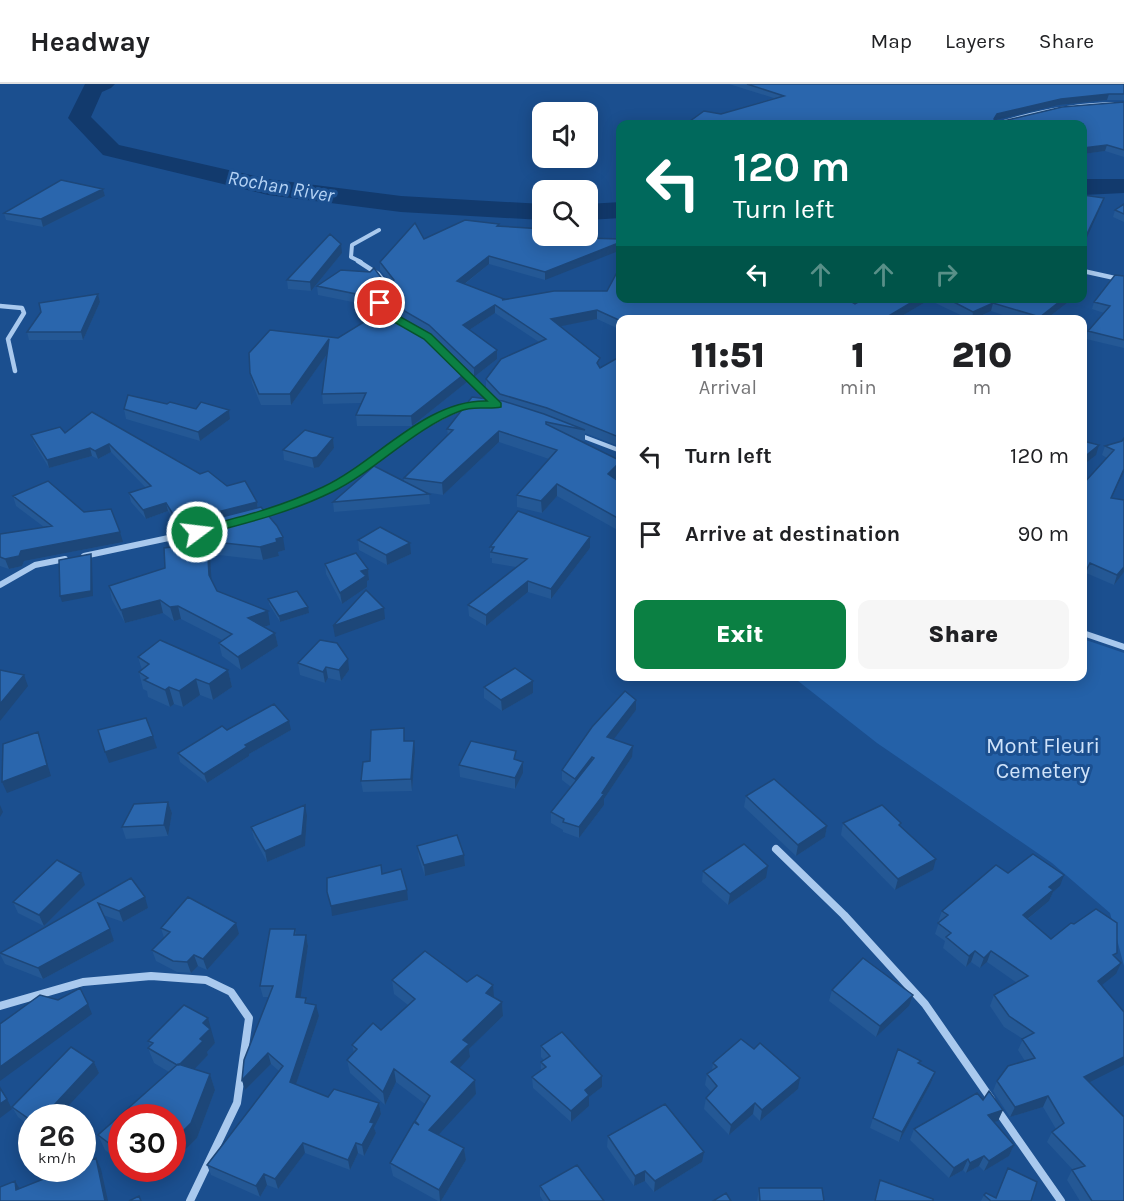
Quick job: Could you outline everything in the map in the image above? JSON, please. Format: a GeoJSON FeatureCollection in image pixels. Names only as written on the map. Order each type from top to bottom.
{"type":"FeatureCollection","features":[{"type":"Feature","properties":{"kind":"street"},"geometry":{"type":"LineString","coordinates":[[1009,120],[1036,111],[1069,106],[1124,104]]}},
{"type":"Feature","properties":{"kind":"street"},"geometry":{"type":"LineString","coordinates":[[379,230],[352,245],[351,257],[368,265],[383,277],[390,289],[380,303],[384,312],[393,317]]}},
{"type":"Feature","properties":{"kind":"street"},"geometry":{"type":"LineString","coordinates":[[1087,272],[1124,280]]}},
{"type":"Feature","properties":{"kind":"street"},"geometry":{"type":"LineString","coordinates":[[0,306],[16,306],[22,308],[24,313],[9,332],[5,343],[15,371]]}},
{"type":"Feature","properties":{"kind":"street"},"geometry":{"type":"LineString","coordinates":[[458,366],[497,405]]}},
{"type":"Feature","properties":{"kind":"street"},"geometry":{"type":"LineString","coordinates":[[254,517],[276,512],[330,489],[419,429],[456,408],[473,404]]}},
{"type":"Feature","properties":{"kind":"street"},"geometry":{"type":"LineString","coordinates":[[485,404],[507,409]]}},
{"type":"Feature","properties":{"kind":"street"},"geometry":{"type":"LineString","coordinates":[[571,432],[616,449]]}},
{"type":"Feature","properties":{"kind":"street"},"geometry":{"type":"LineString","coordinates":[[80,556],[158,542],[201,531]]}},
{"type":"Feature","properties":{"kind":"street"},"geometry":{"type":"LineString","coordinates":[[0,585],[35,564],[69,558]]}},
{"type":"Feature","properties":{"kind":"street"},"geometry":{"type":"LineString","coordinates":[[1087,634],[1124,647]]}},
{"type":"Feature","properties":{"kind":"street"},"geometry":{"type":"LineString","coordinates":[[776,849],[844,915],[925,1004],[1061,1201]]}},
{"type":"Feature","properties":{"kind":"street"},"geometry":{"type":"LineString","coordinates":[[0,1006],[83,982],[151,976],[206,980],[231,992],[249,1018],[237,1103],[189,1201]]}},
{"type":"Feature","properties":{"kind":"green space","name":"Mont Fleuri Cemetery"},"geometry":{"type":"Polygon","coordinates":[[[1087,640],[1124,653],[1124,966],[1110,913],[1052,863],[877,743],[798,681],[1087,681],[1087,640]]]}},
{"type":"Feature","properties":{"kind":"building"},"geometry":{"type":"Polygon","coordinates":[[[747,84],[1124,84],[1124,94],[1061,99],[997,114],[994,119],[996,120],[692,120],[704,111],[721,114],[784,96],[747,84]]]}},
{"type":"Feature","properties":{"kind":"building"},"geometry":{"type":"Polygon","coordinates":[[[1124,102],[1124,150],[1107,145],[1087,148],[1087,120],[1007,120],[1062,107],[1124,102]]]}},
{"type":"Feature","properties":{"kind":"building"},"geometry":{"type":"Polygon","coordinates":[[[61,180],[103,189],[41,219],[4,213],[61,180]]]}},
{"type":"Feature","properties":{"kind":"building"},"geometry":{"type":"Polygon","coordinates":[[[1087,196],[1104,198],[1087,234],[1087,196]]]}},
{"type":"Feature","properties":{"kind":"building"},"geometry":{"type":"Polygon","coordinates":[[[1124,204],[1124,214],[1115,210],[1124,204]]]}},
{"type":"Feature","properties":{"kind":"building"},"geometry":{"type":"Polygon","coordinates":[[[465,220],[499,224],[497,226],[532,228],[532,246],[598,246],[598,238],[616,239],[616,244],[545,272],[489,256],[457,281],[504,299],[502,300],[554,291],[607,291],[616,274],[616,303],[911,303],[890,315],[616,315],[616,319],[597,310],[551,319],[600,358],[597,363],[600,368],[616,359],[616,436],[547,408],[500,394],[486,379],[501,359],[546,339],[495,305],[463,325],[497,350],[474,368],[429,325],[394,305],[397,303],[387,300],[384,295],[394,280],[380,262],[415,223],[424,239],[465,220]]]}},
{"type":"Feature","properties":{"kind":"building"},"geometry":{"type":"Polygon","coordinates":[[[330,234],[341,244],[310,282],[287,280],[330,234]]]}},
{"type":"Feature","properties":{"kind":"building"},"geometry":{"type":"Polygon","coordinates":[[[374,268],[383,280],[375,292],[376,298],[317,286],[341,270],[370,272],[374,268]]]}},
{"type":"Feature","properties":{"kind":"building"},"geometry":{"type":"Polygon","coordinates":[[[1115,275],[1124,276],[1124,340],[1088,331],[1110,306],[1094,302],[1115,275]]]}},
{"type":"Feature","properties":{"kind":"building"},"geometry":{"type":"Polygon","coordinates":[[[98,294],[81,332],[27,332],[41,312],[39,303],[98,294]]]}},
{"type":"Feature","properties":{"kind":"building"},"geometry":{"type":"Polygon","coordinates":[[[956,303],[993,303],[973,312],[956,303]]]}},
{"type":"Feature","properties":{"kind":"building"},"geometry":{"type":"Polygon","coordinates":[[[993,303],[1058,303],[1043,315],[1033,315],[993,303]]]}},
{"type":"Feature","properties":{"kind":"building"},"geometry":{"type":"Polygon","coordinates":[[[385,309],[423,331],[467,372],[411,416],[356,415],[366,393],[322,394],[329,339],[290,394],[259,394],[250,373],[249,353],[270,330],[338,338],[385,309]]]}},
{"type":"Feature","properties":{"kind":"building"},"geometry":{"type":"Polygon","coordinates":[[[128,395],[196,409],[201,402],[229,410],[198,432],[124,409],[128,395]]]}},
{"type":"Feature","properties":{"kind":"building"},"geometry":{"type":"Polygon","coordinates":[[[472,397],[503,401],[585,430],[546,422],[616,459],[616,466],[608,474],[616,480],[616,517],[557,484],[541,501],[517,495],[557,450],[499,431],[442,483],[404,478],[453,430],[447,429],[472,397]]]}},
{"type":"Feature","properties":{"kind":"building"},"geometry":{"type":"Polygon","coordinates":[[[92,412],[200,474],[208,471],[227,486],[245,481],[257,502],[178,522],[166,503],[143,510],[129,493],[151,486],[109,444],[95,451],[90,448],[47,460],[31,435],[60,427],[65,433],[92,412]]]}},
{"type":"Feature","properties":{"kind":"building"},"geometry":{"type":"Polygon","coordinates":[[[305,430],[333,438],[317,457],[312,458],[283,450],[305,430]]]}},
{"type":"Feature","properties":{"kind":"building"},"geometry":{"type":"Polygon","coordinates":[[[1124,438],[1124,469],[1111,498],[1124,500],[1124,567],[1117,575],[1090,563],[1087,569],[1087,480],[1114,450],[1105,446],[1122,441],[1124,438]]]}},
{"type":"Feature","properties":{"kind":"building"},"geometry":{"type":"Polygon","coordinates":[[[1087,442],[1099,445],[1087,455],[1087,442]]]}},
{"type":"Feature","properties":{"kind":"building"},"geometry":{"type":"Polygon","coordinates":[[[374,466],[429,494],[333,502],[374,466]]]}},
{"type":"Feature","properties":{"kind":"building"},"geometry":{"type":"Polygon","coordinates":[[[48,481],[84,512],[111,509],[120,532],[21,551],[19,556],[5,559],[0,557],[0,534],[52,526],[13,496],[48,481]]]}},
{"type":"Feature","properties":{"kind":"building"},"geometry":{"type":"Polygon","coordinates":[[[261,507],[283,537],[276,539],[277,542],[260,547],[207,541],[209,575],[217,591],[268,611],[248,618],[275,633],[238,657],[219,643],[232,634],[178,606],[170,607],[160,600],[121,610],[109,586],[165,568],[164,548],[192,544],[182,527],[261,507]]]}},
{"type":"Feature","properties":{"kind":"building"},"geometry":{"type":"Polygon","coordinates":[[[518,511],[590,537],[551,589],[528,581],[486,615],[468,605],[527,559],[491,552],[494,547],[490,547],[518,511]]]}},
{"type":"Feature","properties":{"kind":"building"},"geometry":{"type":"Polygon","coordinates":[[[380,527],[410,543],[386,555],[358,540],[380,527]]]}},
{"type":"Feature","properties":{"kind":"building"},"geometry":{"type":"Polygon","coordinates":[[[356,553],[368,569],[361,571],[366,576],[340,593],[325,564],[356,553]]]}},
{"type":"Feature","properties":{"kind":"building"},"geometry":{"type":"Polygon","coordinates":[[[91,554],[91,591],[60,596],[59,560],[91,554]]]}},
{"type":"Feature","properties":{"kind":"building"},"geometry":{"type":"Polygon","coordinates":[[[366,590],[384,608],[333,626],[366,590]]]}},
{"type":"Feature","properties":{"kind":"building"},"geometry":{"type":"Polygon","coordinates":[[[297,591],[308,607],[279,616],[268,599],[297,591]]]}},
{"type":"Feature","properties":{"kind":"building"},"geometry":{"type":"Polygon","coordinates":[[[160,640],[228,670],[209,684],[196,679],[179,691],[169,687],[165,690],[144,680],[148,678],[139,672],[149,664],[138,657],[160,640]]]}},
{"type":"Feature","properties":{"kind":"building"},"geometry":{"type":"Polygon","coordinates":[[[320,640],[337,643],[348,659],[339,670],[326,667],[323,672],[298,663],[320,640]]]}},
{"type":"Feature","properties":{"kind":"building"},"geometry":{"type":"Polygon","coordinates":[[[515,668],[533,681],[501,700],[484,687],[515,668]]]}},
{"type":"Feature","properties":{"kind":"building"},"geometry":{"type":"Polygon","coordinates":[[[0,670],[24,675],[0,704],[0,670]]]}},
{"type":"Feature","properties":{"kind":"building"},"geometry":{"type":"Polygon","coordinates":[[[625,691],[636,700],[607,737],[633,746],[602,793],[604,794],[579,827],[563,822],[564,819],[551,812],[594,758],[592,757],[575,779],[562,770],[592,727],[625,691]]]}},
{"type":"Feature","properties":{"kind":"building"},"geometry":{"type":"Polygon","coordinates":[[[274,704],[289,721],[245,745],[247,747],[204,774],[178,753],[222,726],[227,730],[274,704]]]}},
{"type":"Feature","properties":{"kind":"building"},"geometry":{"type":"Polygon","coordinates":[[[146,718],[153,736],[105,752],[98,730],[146,718]]]}},
{"type":"Feature","properties":{"kind":"building"},"geometry":{"type":"Polygon","coordinates":[[[404,728],[404,741],[414,741],[411,779],[361,781],[363,762],[370,761],[371,730],[404,728]]]}},
{"type":"Feature","properties":{"kind":"building"},"geometry":{"type":"Polygon","coordinates":[[[38,732],[47,765],[2,782],[3,744],[38,732]]]}},
{"type":"Feature","properties":{"kind":"building"},"geometry":{"type":"Polygon","coordinates":[[[471,741],[516,751],[514,759],[523,762],[515,778],[459,765],[471,741]]]}},
{"type":"Feature","properties":{"kind":"building"},"geometry":{"type":"Polygon","coordinates":[[[774,779],[827,826],[798,845],[746,796],[774,779]]]}},
{"type":"Feature","properties":{"kind":"building"},"geometry":{"type":"Polygon","coordinates":[[[168,802],[164,825],[122,827],[134,804],[168,802]]]}},
{"type":"Feature","properties":{"kind":"building"},"geometry":{"type":"Polygon","coordinates":[[[305,805],[302,835],[265,851],[251,827],[305,805]]]}},
{"type":"Feature","properties":{"kind":"building"},"geometry":{"type":"Polygon","coordinates":[[[882,805],[901,823],[899,825],[936,859],[898,879],[843,823],[882,805]]]}},
{"type":"Feature","properties":{"kind":"building"},"geometry":{"type":"Polygon","coordinates":[[[457,835],[464,855],[424,865],[417,846],[457,835]]]}},
{"type":"Feature","properties":{"kind":"building"},"geometry":{"type":"Polygon","coordinates":[[[744,844],[768,866],[730,894],[703,871],[744,844]]]}},
{"type":"Feature","properties":{"kind":"building"},"geometry":{"type":"Polygon","coordinates":[[[1033,854],[1064,875],[1049,887],[1053,890],[1023,915],[1051,939],[1071,923],[1074,924],[1096,909],[1117,923],[1117,953],[1113,955],[1121,963],[1098,981],[1124,1012],[1124,1057],[1084,1077],[1124,1116],[1124,1201],[1092,1201],[1072,1170],[1085,1166],[1052,1132],[1064,1123],[1048,1096],[1015,1107],[997,1081],[1008,1066],[1035,1058],[1022,1039],[1034,1033],[1009,1016],[994,995],[1028,976],[991,951],[984,958],[975,951],[969,956],[946,937],[951,933],[938,923],[948,915],[942,911],[996,865],[1008,873],[1033,854]]]}},
{"type":"Feature","properties":{"kind":"building"},"geometry":{"type":"Polygon","coordinates":[[[57,860],[81,873],[39,915],[13,902],[57,860]]]}},
{"type":"Feature","properties":{"kind":"building"},"geometry":{"type":"Polygon","coordinates":[[[381,865],[382,874],[401,869],[407,890],[331,906],[327,892],[327,878],[381,865]]]}},
{"type":"Feature","properties":{"kind":"building"},"geometry":{"type":"Polygon","coordinates":[[[131,878],[145,897],[119,911],[98,903],[110,929],[38,968],[0,953],[131,878]]]}},
{"type":"Feature","properties":{"kind":"building"},"geometry":{"type":"Polygon","coordinates":[[[188,897],[236,923],[203,959],[194,955],[187,962],[173,961],[152,950],[170,932],[161,928],[188,897]]]}},
{"type":"Feature","properties":{"kind":"building"},"geometry":{"type":"Polygon","coordinates":[[[270,929],[295,929],[294,935],[306,935],[296,997],[306,998],[305,1003],[316,1005],[290,1082],[328,1097],[334,1089],[379,1103],[370,1122],[374,1123],[362,1145],[356,1143],[348,1160],[303,1143],[275,1179],[264,1174],[256,1186],[207,1165],[283,1066],[268,1053],[242,1080],[244,1060],[273,986],[260,986],[270,929]]]}},
{"type":"Feature","properties":{"kind":"building"},"geometry":{"type":"Polygon","coordinates":[[[425,951],[467,982],[477,975],[493,985],[486,993],[502,1002],[463,1040],[469,1044],[451,1062],[475,1080],[429,1130],[464,1148],[439,1190],[390,1163],[414,1122],[419,1125],[415,1121],[430,1096],[394,1069],[383,1092],[347,1060],[357,1049],[352,1045],[373,1023],[381,1030],[415,999],[392,980],[425,951]]]}},
{"type":"Feature","properties":{"kind":"building"},"geometry":{"type":"Polygon","coordinates":[[[863,958],[913,995],[880,1026],[832,990],[863,958]]]}},
{"type":"Feature","properties":{"kind":"building"},"geometry":{"type":"Polygon","coordinates":[[[80,988],[88,1004],[0,1067],[0,1024],[40,995],[58,1000],[80,988]]]}},
{"type":"Feature","properties":{"kind":"building"},"geometry":{"type":"Polygon","coordinates":[[[184,1005],[208,1018],[203,1023],[210,1029],[200,1039],[203,1041],[177,1065],[148,1048],[153,1043],[148,1041],[184,1005]]]}},
{"type":"Feature","properties":{"kind":"building"},"geometry":{"type":"Polygon","coordinates":[[[562,1032],[602,1076],[585,1090],[589,1095],[571,1111],[532,1077],[546,1067],[541,1062],[550,1056],[541,1046],[562,1032]]]}},
{"type":"Feature","properties":{"kind":"building"},"geometry":{"type":"Polygon","coordinates":[[[741,1039],[754,1049],[760,1043],[800,1078],[762,1110],[755,1103],[731,1125],[706,1098],[717,1086],[707,1074],[717,1067],[713,1063],[741,1039]]]}},
{"type":"Feature","properties":{"kind":"building"},"geometry":{"type":"Polygon","coordinates":[[[71,1047],[94,1062],[55,1104],[18,1104],[18,1111],[12,1107],[71,1047]]]}},
{"type":"Feature","properties":{"kind":"building"},"geometry":{"type":"Polygon","coordinates":[[[898,1049],[921,1061],[918,1063],[935,1072],[902,1132],[873,1118],[898,1049]]]}},
{"type":"Feature","properties":{"kind":"building"},"geometry":{"type":"Polygon","coordinates":[[[178,1064],[210,1074],[191,1123],[186,1128],[186,1104],[133,1104],[178,1064]]]}},
{"type":"Feature","properties":{"kind":"building"},"geometry":{"type":"Polygon","coordinates":[[[0,1088],[7,1099],[0,1104],[0,1088]]]}},
{"type":"Feature","properties":{"kind":"building"},"geometry":{"type":"Polygon","coordinates":[[[989,1091],[1003,1110],[988,1115],[1014,1145],[989,1161],[984,1156],[970,1163],[968,1159],[954,1168],[914,1129],[977,1093],[983,1100],[989,1091]]]}},
{"type":"Feature","properties":{"kind":"building"},"geometry":{"type":"Polygon","coordinates":[[[665,1104],[704,1152],[655,1181],[645,1171],[635,1176],[608,1136],[665,1104]]]}},
{"type":"Feature","properties":{"kind":"building"},"geometry":{"type":"Polygon","coordinates":[[[108,1126],[108,1142],[98,1135],[108,1126]]]}},
{"type":"Feature","properties":{"kind":"building"},"geometry":{"type":"Polygon","coordinates":[[[96,1158],[105,1201],[0,1201],[0,1187],[15,1181],[16,1190],[36,1182],[96,1182],[96,1158]]]}},
{"type":"Feature","properties":{"kind":"building"},"geometry":{"type":"Polygon","coordinates":[[[577,1165],[604,1201],[550,1201],[540,1186],[577,1165]]]}},
{"type":"Feature","properties":{"kind":"building"},"geometry":{"type":"Polygon","coordinates":[[[1008,1168],[1037,1182],[1031,1201],[991,1201],[984,1195],[986,1193],[996,1198],[1008,1168]]]}},
{"type":"Feature","properties":{"kind":"building"},"geometry":{"type":"Polygon","coordinates":[[[880,1180],[933,1199],[933,1201],[875,1201],[880,1180]]]}},
{"type":"Feature","properties":{"kind":"building"},"geometry":{"type":"Polygon","coordinates":[[[759,1188],[822,1188],[824,1201],[760,1201],[759,1188]]]}},
{"type":"Feature","properties":{"kind":"building"},"geometry":{"type":"Polygon","coordinates":[[[726,1193],[731,1201],[713,1201],[726,1193]]]}},
{"type":"Feature","properties":{"kind":"building"},"geometry":{"type":"Polygon","coordinates":[[[139,1196],[141,1201],[129,1201],[139,1196]]]}},
{"type":"Feature","properties":{"kind":"waterway","name":"Rochan River"},"geometry":{"type":"LineString","coordinates":[[104,84],[93,88],[79,118],[111,150],[268,187],[401,204],[532,211]]}},
{"type":"Feature","properties":{"kind":"waterway","name":"Rochan River"},"geometry":{"type":"LineString","coordinates":[[1087,187],[1124,186]]}},
{"type":"Feature","properties":{"kind":"waterway","name":"Rochan River"},"geometry":{"type":"LineString","coordinates":[[598,211],[616,210]]}},
{"type":"Feature","properties":{"kind":"route"},"geometry":{"type":"LineString","coordinates":[[197,532],[276,512],[330,489],[419,429],[456,408],[473,404],[497,405],[451,357],[427,337],[384,312],[380,303]]}}]}
